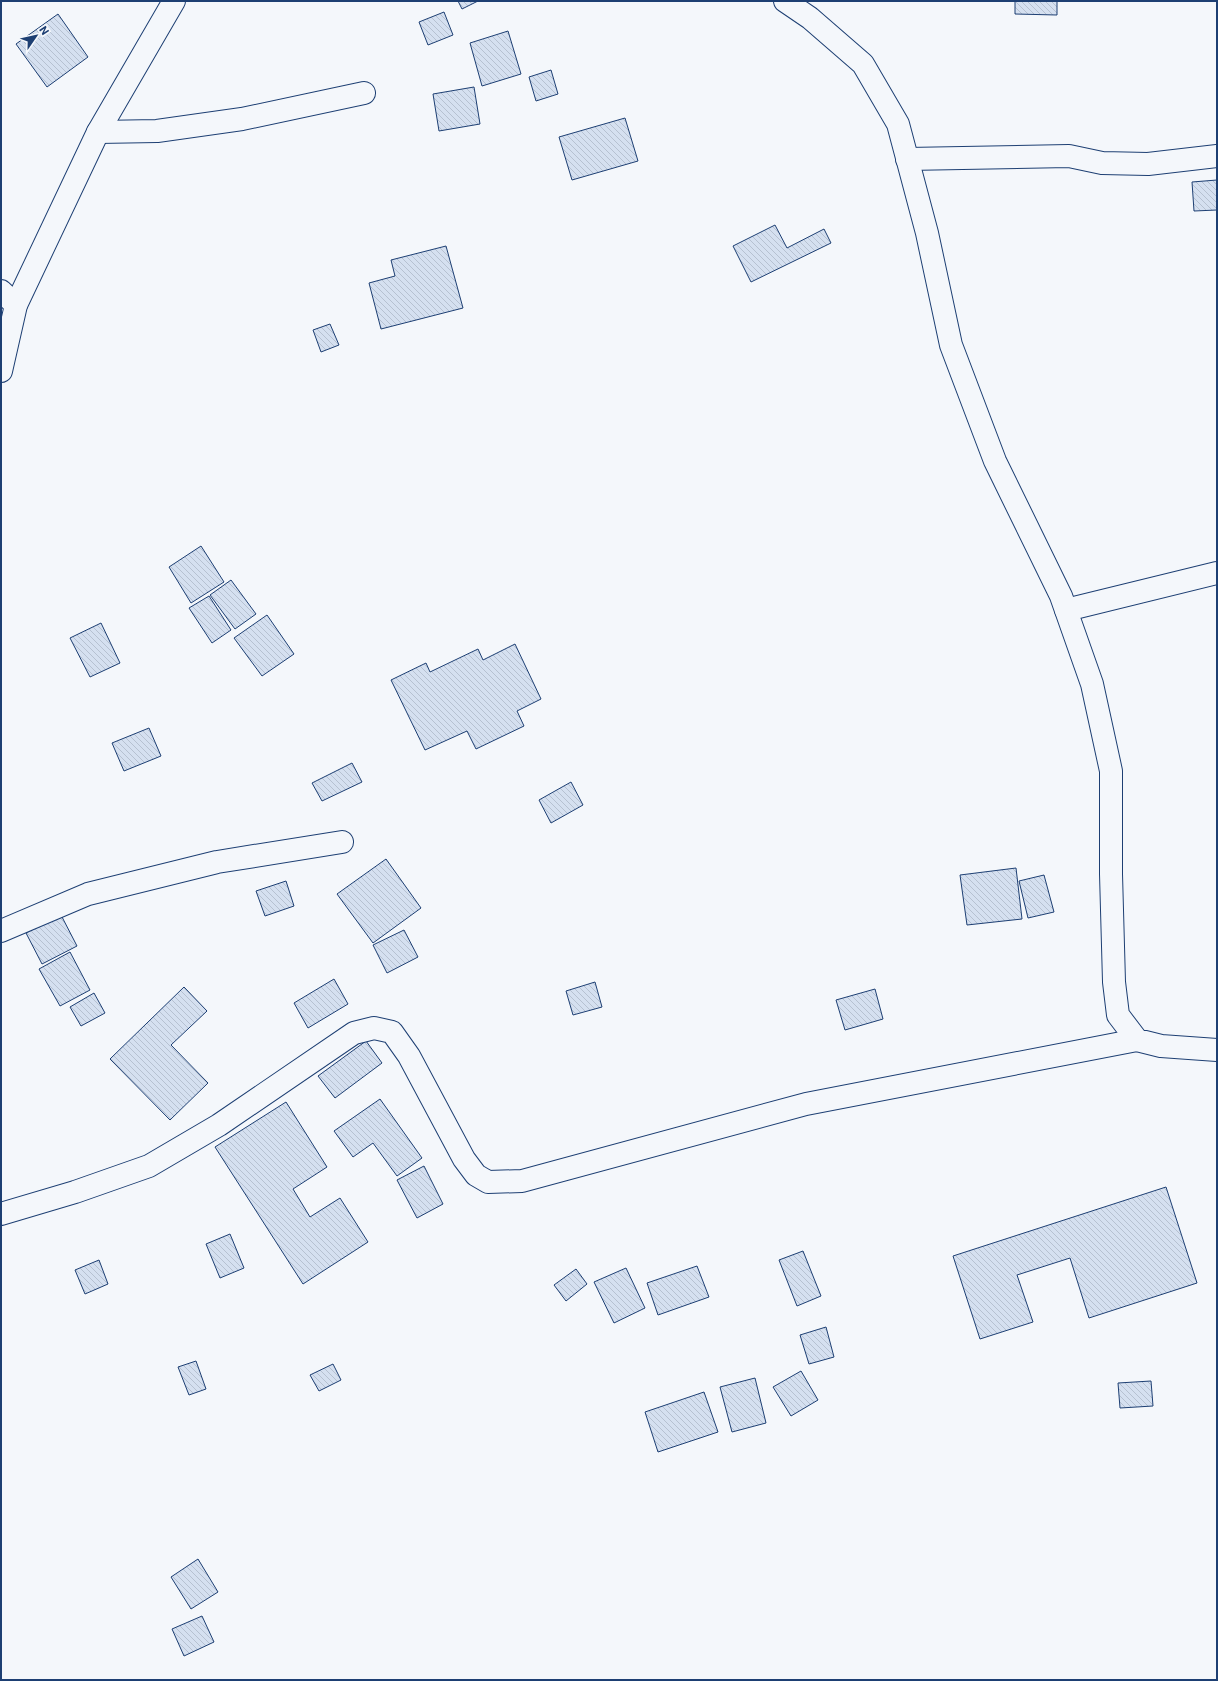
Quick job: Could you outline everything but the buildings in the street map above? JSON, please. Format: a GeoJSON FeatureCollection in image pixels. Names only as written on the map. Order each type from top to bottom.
{"type":"FeatureCollection","features":[{"type":"Feature","properties":{"kind":"street"},"geometry":{"type":"LineString","coordinates":[[1,371],[8,298],[98,132],[174,1]]}},
{"type":"Feature","properties":{"kind":"street"},"geometry":{"type":"LineString","coordinates":[[784,1],[810,18],[863,64],[898,124],[927,233],[951,344],[996,462],[1061,596],[1092,684],[1111,771],[1111,874],[1114,982],[1118,1015],[1137,1040]]}},
{"type":"Feature","properties":{"kind":"street"},"geometry":{"type":"LineString","coordinates":[[98,132],[157,131],[242,120],[364,94]]}},
{"type":"Feature","properties":{"kind":"street"},"geometry":{"type":"LineString","coordinates":[[907,159],[1069,156],[1102,163],[1148,164],[1217,156]]}},
{"type":"Feature","properties":{"kind":"street"},"geometry":{"type":"LineString","coordinates":[[1066,610],[1217,573]]}},
{"type":"Feature","properties":{"kind":"street"},"geometry":{"type":"LineString","coordinates":[[1,931],[88,894],[217,862],[342,842]]}},
{"type":"Feature","properties":{"kind":"street"},"geometry":{"type":"LineString","coordinates":[[1,1214],[75,1192],[149,1166],[219,1125],[354,1034],[374,1028],[392,1032],[409,1056],[464,1159],[476,1175],[488,1182],[522,1181],[806,1104],[1137,1040],[1161,1046],[1217,1050]]}}]}
